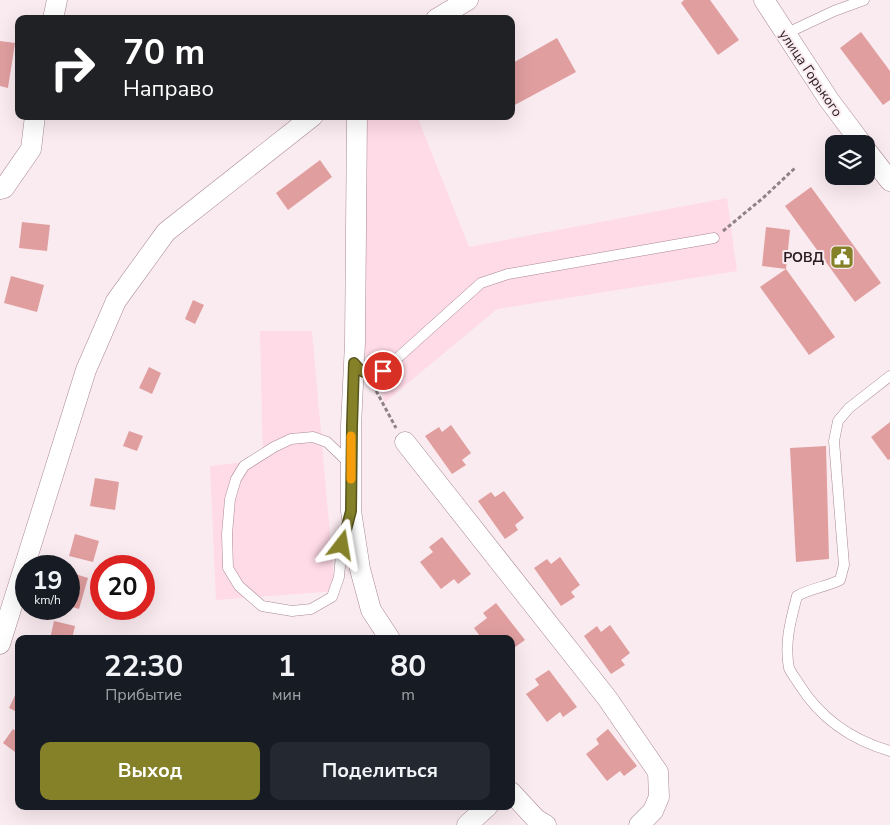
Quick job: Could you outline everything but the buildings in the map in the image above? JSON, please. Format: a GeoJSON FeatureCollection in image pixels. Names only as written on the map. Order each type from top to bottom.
{"type":"FeatureCollection","features":[{"type":"Feature","properties":{"kind":"street"},"geometry":{"type":"LineString","coordinates":[[54,15],[57,0]]}},
{"type":"Feature","properties":{"kind":"street"},"geometry":{"type":"LineString","coordinates":[[443,15],[468,0]]}},
{"type":"Feature","properties":{"kind":"street","name":"улица Горького"},"geometry":{"type":"LineString","coordinates":[[764,0],[828,100],[855,135]]}},
{"type":"Feature","properties":{"kind":"street"},"geometry":{"type":"LineString","coordinates":[[0,189],[4,188],[31,149],[35,120]]}},
{"type":"Feature","properties":{"kind":"street"},"geometry":{"type":"LineString","coordinates":[[0,644],[86,370],[116,300],[166,232],[308,120]]}},
{"type":"Feature","properties":{"kind":"street"},"geometry":{"type":"LineString","coordinates":[[357,120],[362,369],[351,466],[351,511],[360,570],[371,610],[387,635]]}},
{"type":"Feature","properties":{"kind":"street"},"geometry":{"type":"LineString","coordinates":[[875,162],[890,181]]}},
{"type":"Feature","properties":{"kind":"street"},"geometry":{"type":"LineString","coordinates":[[405,442],[607,698],[658,772],[659,797],[653,811],[639,825]]}},
{"type":"Feature","properties":{"kind":"street"},"geometry":{"type":"LineString","coordinates":[[515,796],[536,819],[546,825]]}},
{"type":"Feature","properties":{"kind":"street"},"geometry":{"type":"LineString","coordinates":[[467,825],[484,810]]}},
{"type":"Feature","properties":{"kind":"lane"},"geometry":{"type":"LineString","coordinates":[[785,34],[834,11],[864,0]]}},
{"type":"Feature","properties":{"kind":"lane"},"geometry":{"type":"LineString","coordinates":[[362,369],[383,371],[482,283],[508,274],[714,238]]}},
{"type":"Feature","properties":{"kind":"lane"},"geometry":{"type":"LineString","coordinates":[[890,376],[850,408],[838,421],[834,442],[844,565],[840,580],[827,587],[809,589],[797,596],[787,633],[790,669],[805,694],[828,720],[858,740],[890,751]]}},
{"type":"Feature","properties":{"kind":"lane"},"geometry":{"type":"LineString","coordinates":[[351,466],[327,442],[313,437],[291,439],[274,447],[244,466],[236,479],[230,499],[227,534],[228,568],[239,586],[262,606],[292,611],[311,609],[332,597],[339,578],[344,534],[351,511]]}},
{"type":"Feature","properties":{"kind":"path"},"geometry":{"type":"LineString","coordinates":[[714,238],[763,198],[795,168]]}},
{"type":"Feature","properties":{"kind":"path"},"geometry":{"type":"LineString","coordinates":[[362,369],[405,442]]}},
{"type":"Feature","properties":{"kind":"shaded area"},"geometry":{"type":"Polygon","coordinates":[[[363,120],[419,120],[469,247],[727,198],[737,271],[497,309],[385,402],[362,346],[363,120]]]}},
{"type":"Feature","properties":{"kind":"shaded area"},"geometry":{"type":"Polygon","coordinates":[[[260,331],[312,331],[335,591],[216,600],[210,466],[263,460],[260,331]]]}},
{"type":"Feature","properties":{"kind":"slow traffic"},"geometry":{"type":"LineString","coordinates":[[351,436],[351,479]]}},
{"type":"Feature","properties":{"kind":"place","name":"РОВД"},"geometry":{"type":"Point","coordinates":[842,257]}},
{"type":"Feature","properties":{"kind":"route"},"geometry":{"type":"LineString","coordinates":[[342,545],[351,511],[354,363],[361,372],[370,375],[383,371]]}}]}
